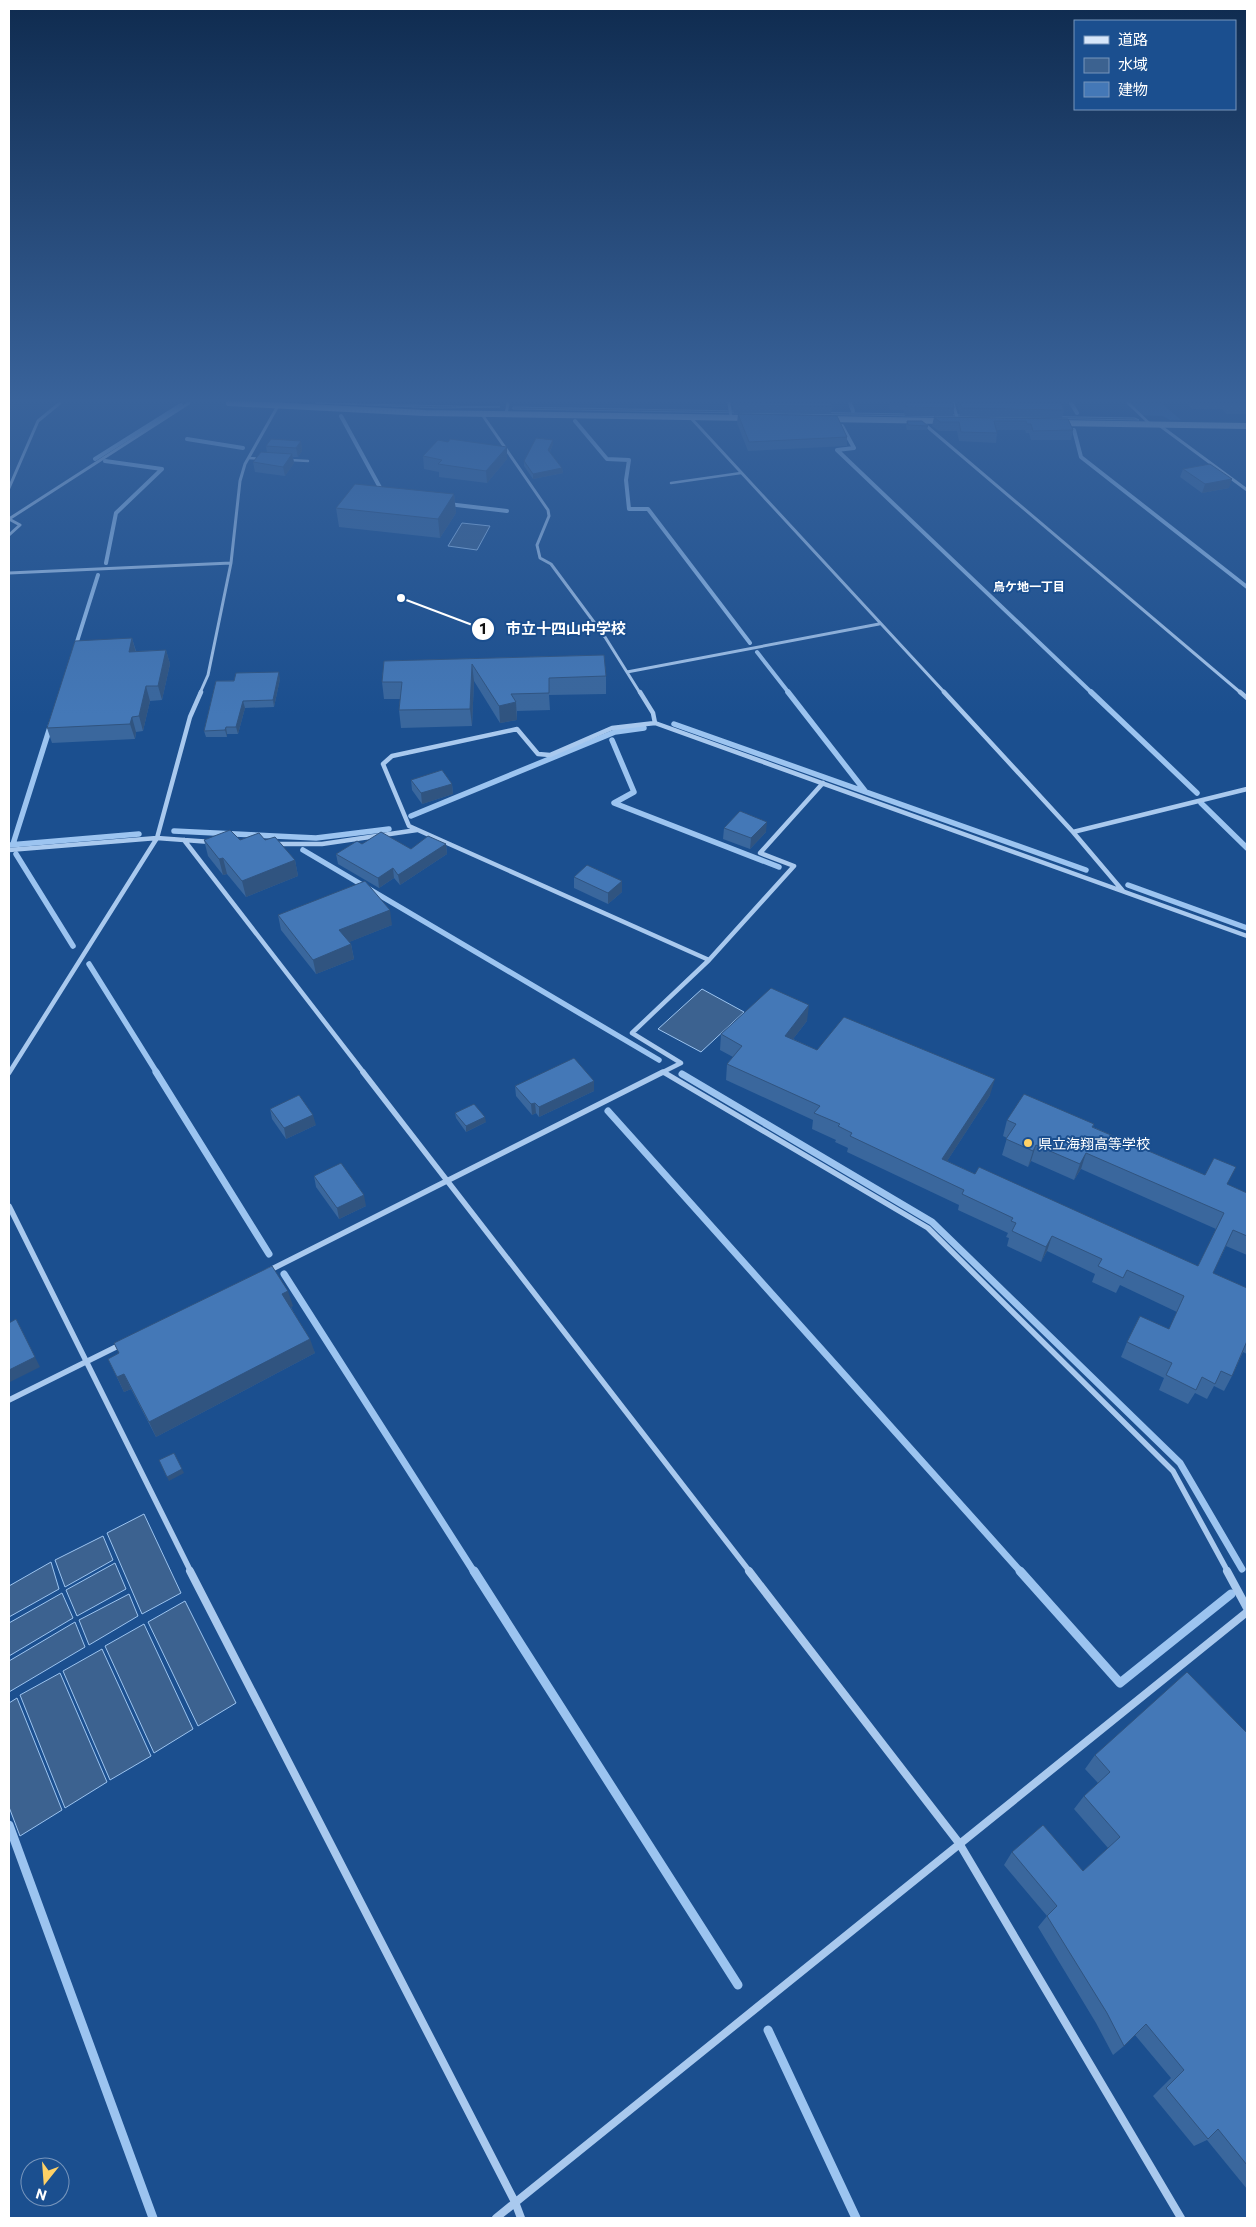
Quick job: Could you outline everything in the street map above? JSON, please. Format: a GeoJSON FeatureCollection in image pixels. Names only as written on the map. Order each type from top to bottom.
{"type":"FeatureCollection","features":[{"type":"Feature","properties":{"kind":"street"},"geometry":{"type":"LineString","coordinates":[[9,535],[20,525],[9,519],[28,507]]}},
{"type":"Feature","properties":{"kind":"street"},"geometry":{"type":"LineString","coordinates":[[9,1073],[157,838],[190,716],[208,675],[231,562],[237,507]]}},
{"type":"Feature","properties":{"kind":"street"},"geometry":{"type":"LineString","coordinates":[[546,507],[549,516],[537,545],[540,558],[551,564],[605,637],[653,713],[655,723]]}},
{"type":"Feature","properties":{"kind":"street"},"geometry":{"type":"LineString","coordinates":[[772,507],[1073,832],[1123,891]]}},
{"type":"Feature","properties":{"kind":"street"},"geometry":{"type":"LineString","coordinates":[[1021,507],[1247,698]]}},
{"type":"Feature","properties":{"kind":"street"},"geometry":{"type":"LineString","coordinates":[[9,572],[231,562]]}},
{"type":"Feature","properties":{"kind":"street"},"geometry":{"type":"LineString","coordinates":[[627,672],[879,624]]}},
{"type":"Feature","properties":{"kind":"street"},"geometry":{"type":"LineString","coordinates":[[708,960],[409,826],[383,764],[392,756],[517,730],[534,751],[544,756],[612,728],[655,723],[1247,936]]}},
{"type":"Feature","properties":{"kind":"street"},"geometry":{"type":"LineString","coordinates":[[263,1274],[681,1063],[632,1033],[708,960],[794,866],[760,853],[823,783]]}},
{"type":"Feature","properties":{"kind":"street"},"geometry":{"type":"LineString","coordinates":[[1073,832],[1247,788]]}},
{"type":"Feature","properties":{"kind":"street"},"geometry":{"type":"LineString","coordinates":[[269,844],[322,844],[418,830]]}},
{"type":"Feature","properties":{"kind":"street"},"geometry":{"type":"LineString","coordinates":[[9,850],[157,838],[212,842]]}},
{"type":"Feature","properties":{"kind":"street"},"geometry":{"type":"LineString","coordinates":[[184,840],[959,1843],[1181,2218]]}},
{"type":"Feature","properties":{"kind":"street"},"geometry":{"type":"LineString","coordinates":[[664,1072],[928,1228],[1173,1471],[1247,1608]]}},
{"type":"Feature","properties":{"kind":"street"},"geometry":{"type":"LineString","coordinates":[[9,1206],[146,1484],[515,2202],[521,2218]]}},
{"type":"Feature","properties":{"kind":"street"},"geometry":{"type":"LineString","coordinates":[[9,1400],[131,1340]]}},
{"type":"Feature","properties":{"kind":"street"},"geometry":{"type":"LineString","coordinates":[[496,2218],[1247,1612]]}},
{"type":"Feature","properties":{"kind":"water"},"geometry":{"type":"Polygon","coordinates":[[[462,523],[490,526],[477,550],[448,546],[462,523]]]}},
{"type":"Feature","properties":{"kind":"water"},"geometry":{"type":"Polygon","coordinates":[[[702,989],[744,1012],[701,1052],[658,1029],[702,989]]]}},
{"type":"Feature","properties":{"kind":"water"},"geometry":{"type":"Polygon","coordinates":[[[144,1514],[181,1593],[142,1614],[107,1533],[144,1514]]]}},
{"type":"Feature","properties":{"kind":"water"},"geometry":{"type":"Polygon","coordinates":[[[103,1536],[113,1560],[65,1587],[55,1560],[103,1536]]]}},
{"type":"Feature","properties":{"kind":"water"},"geometry":{"type":"Polygon","coordinates":[[[51,1562],[59,1589],[9,1617],[9,1586],[51,1562]]]}},
{"type":"Feature","properties":{"kind":"water"},"geometry":{"type":"Polygon","coordinates":[[[115,1563],[126,1589],[77,1616],[66,1590],[115,1563]]]}},
{"type":"Feature","properties":{"kind":"water"},"geometry":{"type":"Polygon","coordinates":[[[62,1593],[73,1618],[9,1656],[9,1623],[62,1593]]]}},
{"type":"Feature","properties":{"kind":"water"},"geometry":{"type":"Polygon","coordinates":[[[129,1594],[138,1616],[89,1645],[79,1620],[129,1594]]]}},
{"type":"Feature","properties":{"kind":"water"},"geometry":{"type":"Polygon","coordinates":[[[185,1601],[236,1703],[198,1726],[148,1622],[185,1601]]]}},
{"type":"Feature","properties":{"kind":"water"},"geometry":{"type":"Polygon","coordinates":[[[75,1622],[85,1647],[9,1692],[9,1661],[75,1622]]]}},
{"type":"Feature","properties":{"kind":"water"},"geometry":{"type":"Polygon","coordinates":[[[144,1624],[193,1729],[154,1753],[105,1646],[144,1624]]]}},
{"type":"Feature","properties":{"kind":"water"},"geometry":{"type":"Polygon","coordinates":[[[102,1649],[151,1756],[110,1780],[63,1671],[102,1649]]]}},
{"type":"Feature","properties":{"kind":"water"},"geometry":{"type":"Polygon","coordinates":[[[60,1673],[107,1782],[65,1808],[20,1695],[60,1673]]]}},
{"type":"Feature","properties":{"kind":"water"},"geometry":{"type":"Polygon","coordinates":[[[17,1698],[62,1810],[20,1836],[9,1807],[9,1703],[17,1698]]]}},
{"type":"Feature","properties":{"kind":"building"},"geometry":{"type":"Polygon","coordinates":[[[337,507],[446,507],[438,519],[337,507]]]}},
{"type":"Feature","properties":{"kind":"building"},"geometry":{"type":"Polygon","coordinates":[[[132,638],[129,652],[166,650],[158,686],[146,686],[139,716],[132,717],[130,724],[47,728],[75,641],[132,638]]]}},
{"type":"Feature","properties":{"kind":"building"},"geometry":{"type":"Polygon","coordinates":[[[604,655],[606,676],[549,678],[549,693],[511,694],[516,702],[499,706],[472,664],[470,709],[399,710],[402,682],[382,682],[384,661],[604,655]]]}},
{"type":"Feature","properties":{"kind":"building"},"geometry":{"type":"Polygon","coordinates":[[[279,672],[273,700],[243,701],[236,727],[226,727],[225,730],[204,731],[216,681],[234,681],[236,673],[279,672]]]}},
{"type":"Feature","properties":{"kind":"building"},"geometry":{"type":"Polygon","coordinates":[[[442,770],[452,784],[421,793],[411,780],[442,770]]]}},
{"type":"Feature","properties":{"kind":"building"},"geometry":{"type":"Polygon","coordinates":[[[740,811],[767,822],[751,838],[724,828],[740,811]]]}},
{"type":"Feature","properties":{"kind":"building"},"geometry":{"type":"Polygon","coordinates":[[[230,830],[240,840],[259,833],[265,840],[275,837],[295,860],[242,881],[223,858],[219,859],[204,840],[230,830]]]}},
{"type":"Feature","properties":{"kind":"building"},"geometry":{"type":"Polygon","coordinates":[[[381,832],[411,849],[428,836],[446,844],[398,875],[393,868],[378,878],[336,854],[357,841],[362,844],[381,832]]]}},
{"type":"Feature","properties":{"kind":"building"},"geometry":{"type":"Polygon","coordinates":[[[587,865],[622,881],[608,893],[574,877],[587,865]]]}},
{"type":"Feature","properties":{"kind":"building"},"geometry":{"type":"Polygon","coordinates":[[[365,881],[390,910],[339,930],[351,944],[313,960],[278,915],[365,881]]]}},
{"type":"Feature","properties":{"kind":"building"},"geometry":{"type":"Polygon","coordinates":[[[771,988],[809,1005],[785,1036],[817,1050],[844,1017],[995,1079],[942,1159],[975,1174],[979,1167],[1198,1266],[1224,1213],[1086,1153],[1080,1164],[1036,1145],[1033,1151],[1006,1139],[1016,1124],[1007,1120],[1024,1094],[1094,1124],[1092,1127],[1205,1175],[1214,1158],[1236,1167],[1227,1184],[1247,1193],[1247,1236],[1233,1230],[1213,1273],[1247,1288],[1247,1341],[1232,1376],[1221,1371],[1215,1384],[1202,1377],[1196,1390],[1166,1375],[1172,1363],[1127,1342],[1140,1316],[1169,1329],[1184,1296],[1127,1270],[1123,1278],[1098,1266],[1102,1259],[1052,1236],[1046,1247],[1012,1231],[1016,1223],[1011,1221],[1013,1218],[962,1194],[964,1190],[850,1136],[852,1133],[838,1126],[840,1124],[814,1113],[820,1106],[727,1064],[742,1046],[721,1034],[771,988]]]}},
{"type":"Feature","properties":{"kind":"building"},"geometry":{"type":"Polygon","coordinates":[[[574,1058],[594,1081],[539,1107],[535,1103],[531,1104],[515,1086],[574,1058]]]}},
{"type":"Feature","properties":{"kind":"building"},"geometry":{"type":"Polygon","coordinates":[[[299,1095],[313,1115],[284,1128],[270,1109],[299,1095]]]}},
{"type":"Feature","properties":{"kind":"building"},"geometry":{"type":"Polygon","coordinates":[[[474,1104],[485,1117],[466,1126],[455,1113],[474,1104]]]}},
{"type":"Feature","properties":{"kind":"building"},"geometry":{"type":"Polygon","coordinates":[[[341,1163],[364,1195],[337,1208],[314,1176],[341,1163]]]}},
{"type":"Feature","properties":{"kind":"building"},"geometry":{"type":"Polygon","coordinates":[[[272,1266],[288,1291],[282,1294],[310,1339],[149,1422],[124,1374],[117,1377],[108,1359],[119,1353],[114,1343],[272,1266]]]}},
{"type":"Feature","properties":{"kind":"building"},"geometry":{"type":"Polygon","coordinates":[[[16,1319],[35,1357],[9,1370],[9,1323],[16,1319]]]}},
{"type":"Feature","properties":{"kind":"building"},"geometry":{"type":"Polygon","coordinates":[[[174,1453],[182,1469],[167,1477],[159,1460],[174,1453]]]}},
{"type":"Feature","properties":{"kind":"building"},"geometry":{"type":"Polygon","coordinates":[[[1187,1672],[1247,1733],[1247,2165],[1218,2129],[1208,2139],[1166,2088],[1184,2070],[1146,2024],[1124,2046],[1107,2013],[1047,1916],[1057,1906],[1012,1852],[1043,1825],[1083,1871],[1120,1837],[1084,1796],[1110,1772],[1095,1755],[1187,1672]]]}},
{"type":"Feature","properties":{"kind":"waterway"},"geometry":{"type":"LineString","coordinates":[[106,563],[116,513],[122,507]]}},
{"type":"Feature","properties":{"kind":"waterway"},"geometry":{"type":"LineString","coordinates":[[473,507],[507,511]]}},
{"type":"Feature","properties":{"kind":"waterway"},"geometry":{"type":"LineString","coordinates":[[629,507],[629,509],[648,509],[750,643]]}},
{"type":"Feature","properties":{"kind":"waterway"},"geometry":{"type":"LineString","coordinates":[[897,507],[1092,693]]}},
{"type":"Feature","properties":{"kind":"waterway"},"geometry":{"type":"LineString","coordinates":[[1145,507],[1247,587]]}},
{"type":"Feature","properties":{"kind":"waterway"},"geometry":{"type":"LineString","coordinates":[[75,648],[98,575]]}},
{"type":"Feature","properties":{"kind":"waterway"},"geometry":{"type":"LineString","coordinates":[[757,652],[789,693]]}},
{"type":"Feature","properties":{"kind":"waterway"},"geometry":{"type":"LineString","coordinates":[[788,692],[865,791]]}},
{"type":"Feature","properties":{"kind":"waterway"},"geometry":{"type":"LineString","coordinates":[[1091,692],[1197,793]]}},
{"type":"Feature","properties":{"kind":"waterway"},"geometry":{"type":"LineString","coordinates":[[13,844],[51,724]]}},
{"type":"Feature","properties":{"kind":"waterway"},"geometry":{"type":"LineString","coordinates":[[674,724],[1086,870]]}},
{"type":"Feature","properties":{"kind":"waterway"},"geometry":{"type":"LineString","coordinates":[[411,816],[615,732],[644,728]]}},
{"type":"Feature","properties":{"kind":"waterway"},"geometry":{"type":"LineString","coordinates":[[612,740],[634,792],[614,803],[779,867]]}},
{"type":"Feature","properties":{"kind":"waterway"},"geometry":{"type":"LineString","coordinates":[[1201,803],[1247,848]]}},
{"type":"Feature","properties":{"kind":"waterway"},"geometry":{"type":"LineString","coordinates":[[174,831],[316,838],[389,829]]}},
{"type":"Feature","properties":{"kind":"waterway"},"geometry":{"type":"LineString","coordinates":[[9,845],[139,834]]}},
{"type":"Feature","properties":{"kind":"waterway"},"geometry":{"type":"LineString","coordinates":[[303,850],[659,1060]]}},
{"type":"Feature","properties":{"kind":"waterway"},"geometry":{"type":"LineString","coordinates":[[16,854],[73,946]]}},
{"type":"Feature","properties":{"kind":"waterway"},"geometry":{"type":"LineString","coordinates":[[1128,885],[1247,928]]}},
{"type":"Feature","properties":{"kind":"waterway"},"geometry":{"type":"LineString","coordinates":[[89,964],[157,1073]]}},
{"type":"Feature","properties":{"kind":"waterway"},"geometry":{"type":"LineString","coordinates":[[156,1072],[269,1254]]}},
{"type":"Feature","properties":{"kind":"waterway"},"geometry":{"type":"LineString","coordinates":[[682,1074],[932,1222],[1180,1463],[1242,1569]]}},
{"type":"Feature","properties":{"kind":"waterway"},"geometry":{"type":"LineString","coordinates":[[608,1111],[1021,1572]]}},
{"type":"Feature","properties":{"kind":"waterway"},"geometry":{"type":"LineString","coordinates":[[284,1274],[474,1572]]}},
{"type":"Feature","properties":{"kind":"waterway"},"geometry":{"type":"LineString","coordinates":[[474,1571],[738,1985]]}},
{"type":"Feature","properties":{"kind":"waterway"},"geometry":{"type":"LineString","coordinates":[[1020,1571],[1120,1683],[1231,1594]]}},
{"type":"Feature","properties":{"kind":"waterway"},"geometry":{"type":"LineString","coordinates":[[9,1825],[153,2218]]}},
{"type":"Feature","properties":{"kind":"waterway"},"geometry":{"type":"LineString","coordinates":[[768,2030],[856,2218]]}},
{"type":"Feature","properties":{"kind":"place","name":"市立十四山中学校"},"geometry":{"type":"Point","coordinates":[401,598]}},
{"type":"Feature","properties":{"kind":"place","name":"県立海翔高等学校"},"geometry":{"type":"Point","coordinates":[1028,1143]}},
{"type":"Feature","properties":{"kind":"district","name":"鳥ケ地一丁目"},"geometry":{"type":"Point","coordinates":[1029,586]}}]}
